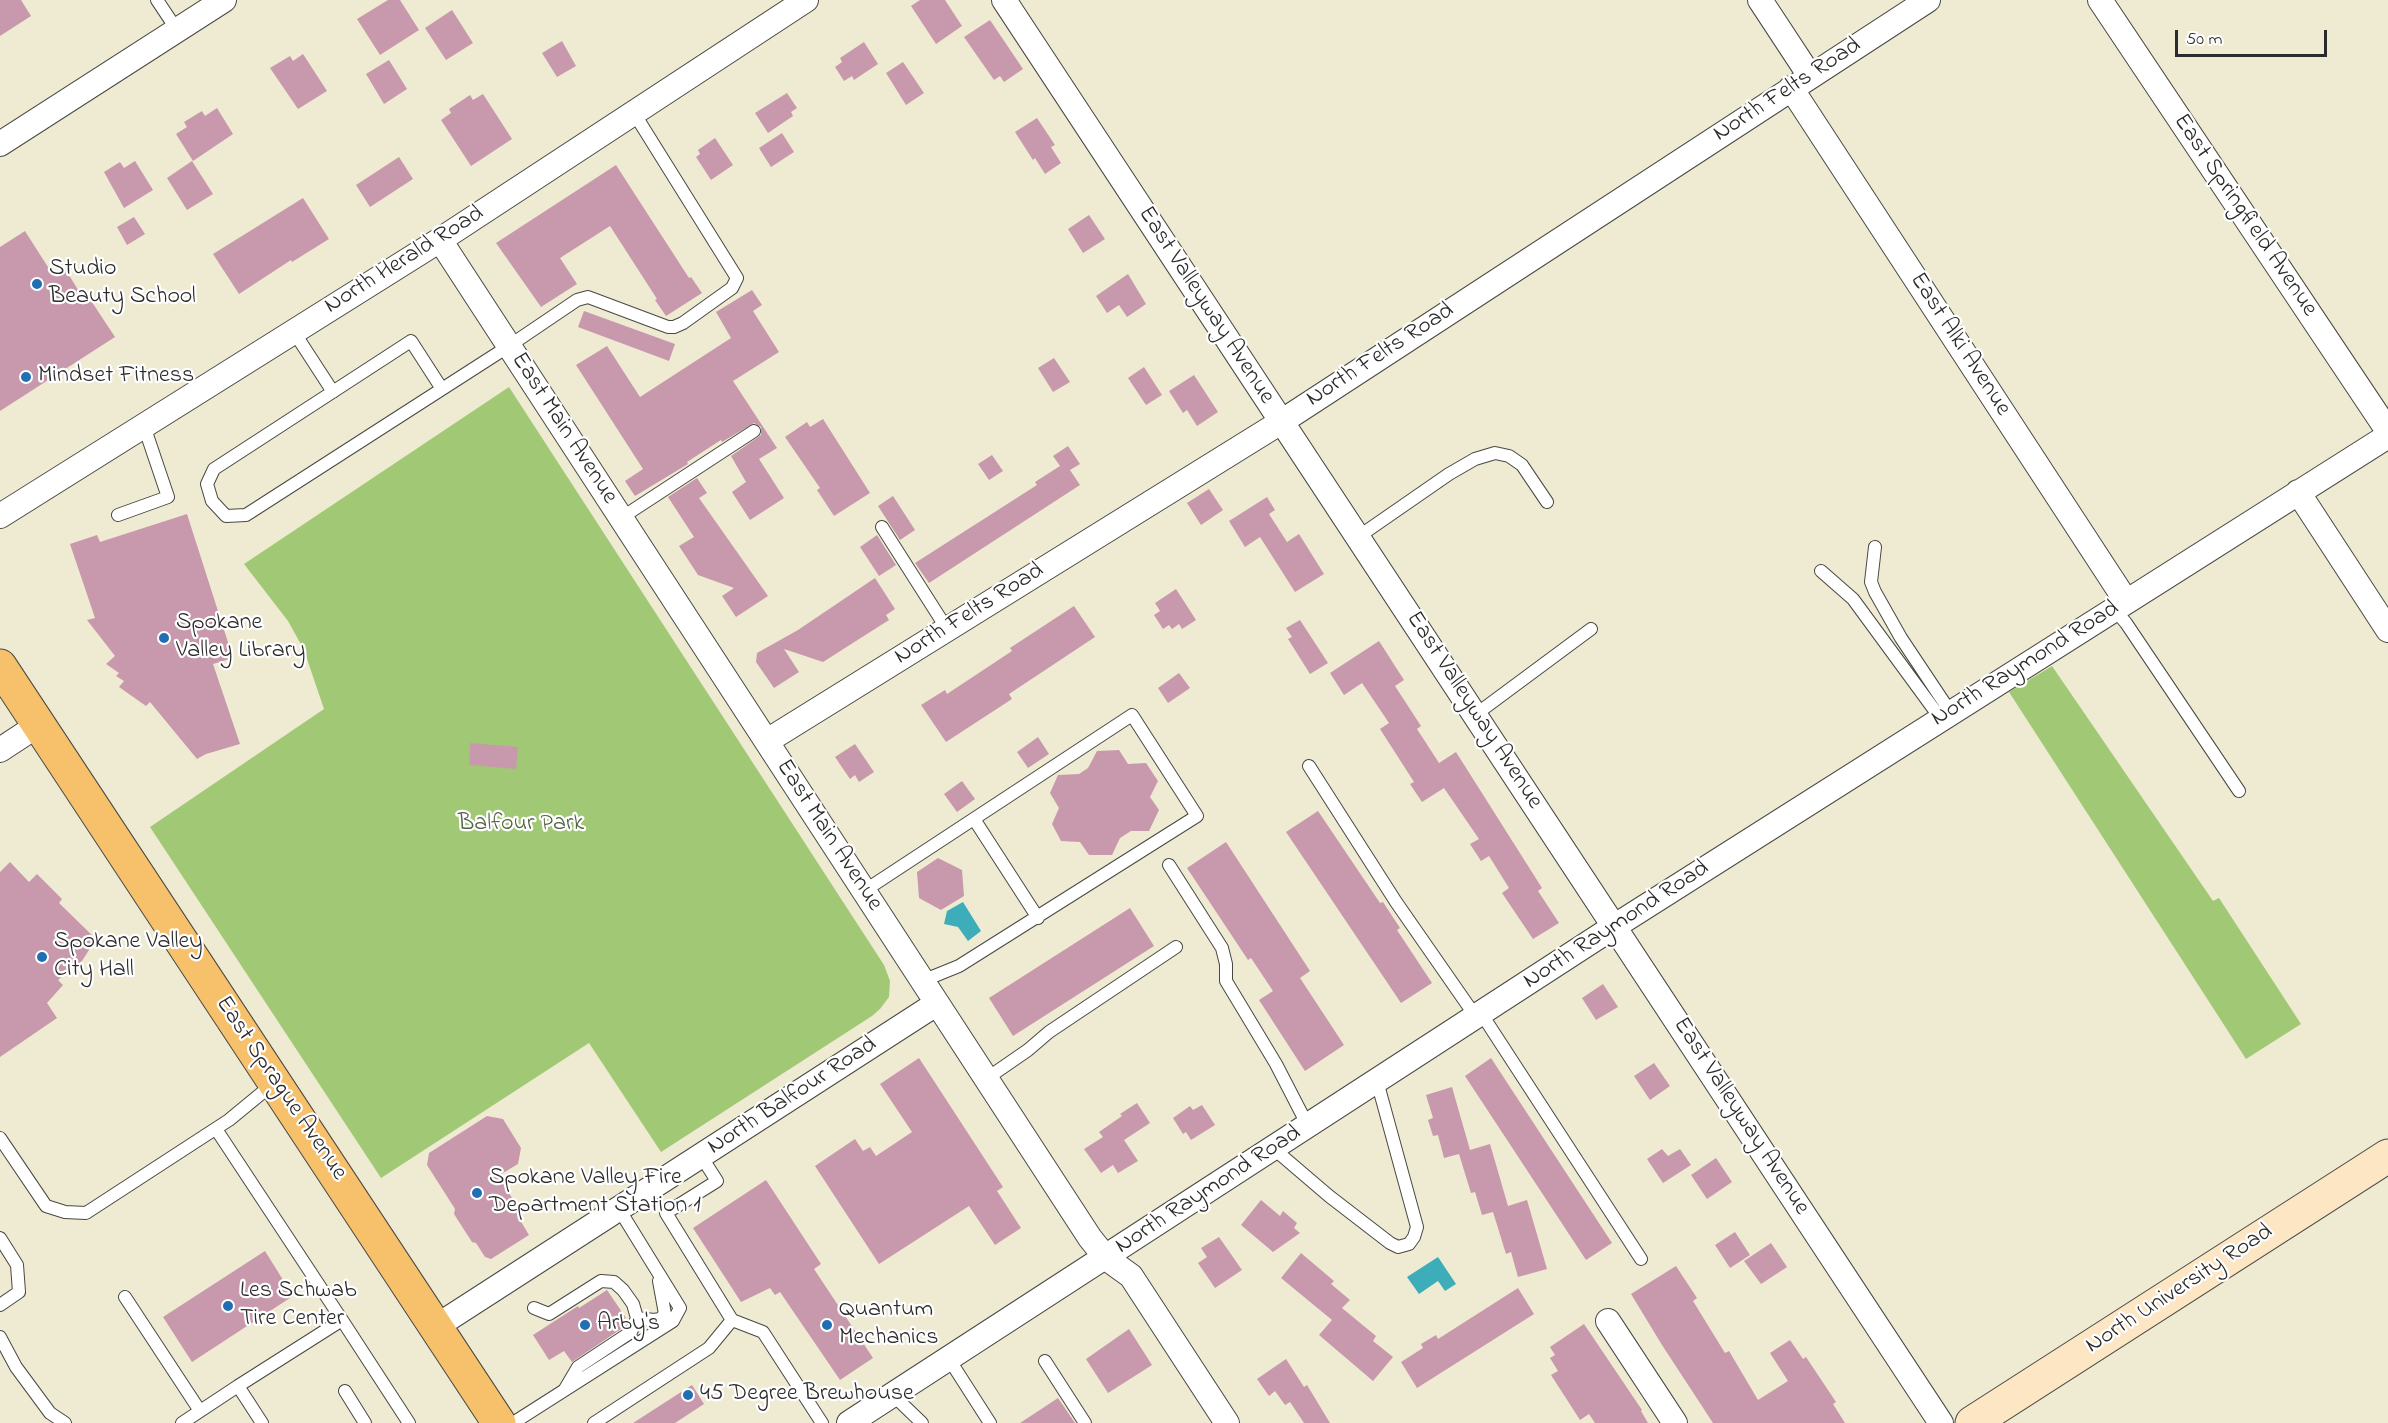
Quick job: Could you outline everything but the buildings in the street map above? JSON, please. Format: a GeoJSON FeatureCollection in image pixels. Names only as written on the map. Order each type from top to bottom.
{"type":"FeatureCollection","features":[{"type":"Feature","properties":{"kind":"main road","name":"East Sprague Avenue"},"geometry":{"type":"LineString","coordinates":[[0,666],[499,1423]]}},
{"type":"Feature","properties":{"kind":"main road","name":"North University Road"},"geometry":{"type":"LineString","coordinates":[[1972,1423],[2388,1156]]}},
{"type":"Feature","properties":{"kind":"street"},"geometry":{"type":"LineString","coordinates":[[0,144],[224,0]]}},
{"type":"Feature","properties":{"kind":"street","name":"North Herald Road"},"geometry":{"type":"LineString","coordinates":[[0,516],[440,240],[806,0]]}},
{"type":"Feature","properties":{"kind":"street","name":"East Valleyway Avenue"},"geometry":{"type":"LineString","coordinates":[[1004,0],[1941,1423]]}},
{"type":"Feature","properties":{"kind":"street","name":"East Alki Avenue"},"geometry":{"type":"LineString","coordinates":[[1760,0],[1801,82],[2120,605]]}},
{"type":"Feature","properties":{"kind":"street","name":"North Felts Road"},"geometry":{"type":"LineString","coordinates":[[767,741],[1281,422],[1928,0]]}},
{"type":"Feature","properties":{"kind":"street","name":"East Springfield Avenue"},"geometry":{"type":"LineString","coordinates":[[2100,0],[2388,433]]}},
{"type":"Feature","properties":{"kind":"street","name":"East Main Avenue"},"geometry":{"type":"LineString","coordinates":[[440,240],[1090,1238],[1106,1258],[1131,1276],[1227,1423]]}},
{"type":"Feature","properties":{"kind":"street","name":"North Raymond Road"},"geometry":{"type":"LineString","coordinates":[[849,1423],[1615,926],[2388,433]]}},
{"type":"Feature","properties":{"kind":"street"},"geometry":{"type":"LineString","coordinates":[[2298,492],[2388,630]]}},
{"type":"Feature","properties":{"kind":"street"},"geometry":{"type":"LineString","coordinates":[[0,750],[38,725]]}},
{"type":"Feature","properties":{"kind":"street","name":"North Balfour Road"},"geometry":{"type":"LineString","coordinates":[[437,1326],[936,1004]]}},
{"type":"Feature","properties":{"kind":"street"},"geometry":{"type":"LineString","coordinates":[[1608,1321],[1675,1423]]}},
{"type":"Feature","properties":{"kind":"lane"},"geometry":{"type":"LineString","coordinates":[[157,0],[177,30]]}},
{"type":"Feature","properties":{"kind":"lane"},"geometry":{"type":"LineString","coordinates":[[442,389],[411,341],[214,469],[207,484],[212,501],[226,516],[246,515],[509,346],[577,300],[588,297],[668,327],[674,327],[732,288],[737,278],[634,113]]}},
{"type":"Feature","properties":{"kind":"lane"},"geometry":{"type":"LineString","coordinates":[[294,332],[333,392]]}},
{"type":"Feature","properties":{"kind":"lane"},"geometry":{"type":"LineString","coordinates":[[118,514],[168,497],[144,426]]}},
{"type":"Feature","properties":{"kind":"lane"},"geometry":{"type":"LineString","coordinates":[[621,518],[754,431]]}},
{"type":"Feature","properties":{"kind":"lane"},"geometry":{"type":"LineString","coordinates":[[1358,537],[1449,474],[1475,459],[1495,453],[1509,456],[1522,465],[1547,502]]}},
{"type":"Feature","properties":{"kind":"lane"},"geometry":{"type":"LineString","coordinates":[[882,527],[947,629]]}},
{"type":"Feature","properties":{"kind":"lane"},"geometry":{"type":"LineString","coordinates":[[1875,547],[1871,582],[1875,592],[1946,716]]}},
{"type":"Feature","properties":{"kind":"lane"},"geometry":{"type":"LineString","coordinates":[[1821,571],[1853,599],[1946,716]]}},
{"type":"Feature","properties":{"kind":"lane"},"geometry":{"type":"LineString","coordinates":[[2120,605],[2126,623],[2239,791]]}},
{"type":"Feature","properties":{"kind":"lane"},"geometry":{"type":"LineString","coordinates":[[1475,715],[1591,629]]}},
{"type":"Feature","properties":{"kind":"lane"},"geometry":{"type":"LineString","coordinates":[[864,891],[1132,715],[1197,816],[960,966],[922,981]]}},
{"type":"Feature","properties":{"kind":"lane"},"geometry":{"type":"LineString","coordinates":[[1309,766],[1396,902],[1479,1015],[1641,1259]]}},
{"type":"Feature","properties":{"kind":"lane"},"geometry":{"type":"LineString","coordinates":[[974,819],[1038,918]]}},
{"type":"Feature","properties":{"kind":"lane"},"geometry":{"type":"LineString","coordinates":[[1169,865],[1222,948],[1226,964],[1226,981],[1276,1064],[1308,1126]]}},
{"type":"Feature","properties":{"kind":"lane"},"geometry":{"type":"LineString","coordinates":[[986,1079],[1028,1050],[1049,1032],[1176,947]]}},
{"type":"Feature","properties":{"kind":"lane"},"geometry":{"type":"LineString","coordinates":[[1274,1149],[1329,1196],[1390,1243],[1398,1247],[1408,1244],[1414,1237],[1417,1227],[1377,1081]]}},
{"type":"Feature","properties":{"kind":"lane"},"geometry":{"type":"LineString","coordinates":[[0,1138],[46,1206],[65,1212],[86,1213],[216,1129],[275,1082]]}},
{"type":"Feature","properties":{"kind":"lane"},"geometry":{"type":"LineString","coordinates":[[216,1129],[409,1423]]}},
{"type":"Feature","properties":{"kind":"lane"},"geometry":{"type":"LineString","coordinates":[[701,1156],[717,1181],[666,1213],[732,1320],[763,1332],[822,1423]]}},
{"type":"Feature","properties":{"kind":"lane"},"geometry":{"type":"LineString","coordinates":[[513,1423],[673,1322],[680,1308],[619,1209]]}},
{"type":"Feature","properties":{"kind":"lane"},"geometry":{"type":"LineString","coordinates":[[0,1239],[17,1265],[19,1292],[0,1305]]}},
{"type":"Feature","properties":{"kind":"lane"},"geometry":{"type":"LineString","coordinates":[[637,1318],[654,1320],[660,1319],[665,1314],[657,1271]]}},
{"type":"Feature","properties":{"kind":"lane"},"geometry":{"type":"LineString","coordinates":[[534,1308],[549,1314],[601,1281],[614,1282],[633,1304],[637,1318],[631,1332],[578,1367],[565,1390]]}},
{"type":"Feature","properties":{"kind":"lane"},"geometry":{"type":"LineString","coordinates":[[125,1297],[200,1411]]}},
{"type":"Feature","properties":{"kind":"lane"},"geometry":{"type":"LineString","coordinates":[[182,1423],[342,1320]]}},
{"type":"Feature","properties":{"kind":"lane"},"geometry":{"type":"LineString","coordinates":[[594,1423],[709,1348],[732,1320]]}},
{"type":"Feature","properties":{"kind":"lane"},"geometry":{"type":"LineString","coordinates":[[0,1337],[16,1367],[50,1413],[65,1423]]}},
{"type":"Feature","properties":{"kind":"lane"},"geometry":{"type":"LineString","coordinates":[[949,1359],[990,1423]]}},
{"type":"Feature","properties":{"kind":"lane"},"geometry":{"type":"LineString","coordinates":[[1045,1360],[1085,1423]]}},
{"type":"Feature","properties":{"kind":"lane"},"geometry":{"type":"LineString","coordinates":[[238,1386],[262,1423]]}},
{"type":"Feature","properties":{"kind":"lane"},"geometry":{"type":"LineString","coordinates":[[345,1391],[365,1423]]}},
{"type":"Feature","properties":{"kind":"lane"},"geometry":{"type":"LineString","coordinates":[[893,1395],[922,1423]]}},
{"type":"Feature","properties":{"kind":"green space","name":"Balfour Park"},"geometry":{"type":"Polygon","coordinates":[[[509,387],[884,965],[890,981],[889,997],[872,1016],[661,1152],[589,1043],[381,1178],[150,827],[324,709],[304,650],[288,621],[244,564],[509,387]]]}},
{"type":"Feature","properties":{"kind":"green space"},"geometry":{"type":"Polygon","coordinates":[[[2052,666],[2213,901],[2219,898],[2301,1024],[2246,1059],[2009,692],[2052,666]]]}},
{"type":"Feature","properties":{"kind":"water"},"geometry":{"type":"Polygon","coordinates":[[[963,902],[981,931],[968,941],[958,927],[944,924],[947,911],[963,902]]]}},
{"type":"Feature","properties":{"kind":"water"},"geometry":{"type":"Polygon","coordinates":[[[1438,1257],[1456,1284],[1445,1291],[1438,1281],[1419,1294],[1407,1277],[1438,1257]]]}},
{"type":"Feature","properties":{"kind":"place","name":"Studio Beauty School"},"geometry":{"type":"Point","coordinates":[37,284]}},
{"type":"Feature","properties":{"kind":"place","name":"Mindset Fitness"},"geometry":{"type":"Point","coordinates":[26,377]}},
{"type":"Feature","properties":{"kind":"place","name":"Spokane Valley Library"},"geometry":{"type":"Point","coordinates":[164,638]}},
{"type":"Feature","properties":{"kind":"place","name":"Spokane Valley City Hall"},"geometry":{"type":"Point","coordinates":[42,957]}},
{"type":"Feature","properties":{"kind":"place","name":"Spokane Valley Fire Department Station 1"},"geometry":{"type":"Point","coordinates":[477,1193]}},
{"type":"Feature","properties":{"kind":"place","name":"Les Schwab Tire Center"},"geometry":{"type":"Point","coordinates":[228,1306]}},
{"type":"Feature","properties":{"kind":"place","name":"Arby's"},"geometry":{"type":"Point","coordinates":[585,1325]}},
{"type":"Feature","properties":{"kind":"place","name":"Quantum Mechanics"},"geometry":{"type":"Point","coordinates":[827,1325]}},
{"type":"Feature","properties":{"kind":"place","name":"45 Degree Brewhouse"},"geometry":{"type":"Point","coordinates":[688,1395]}}]}
